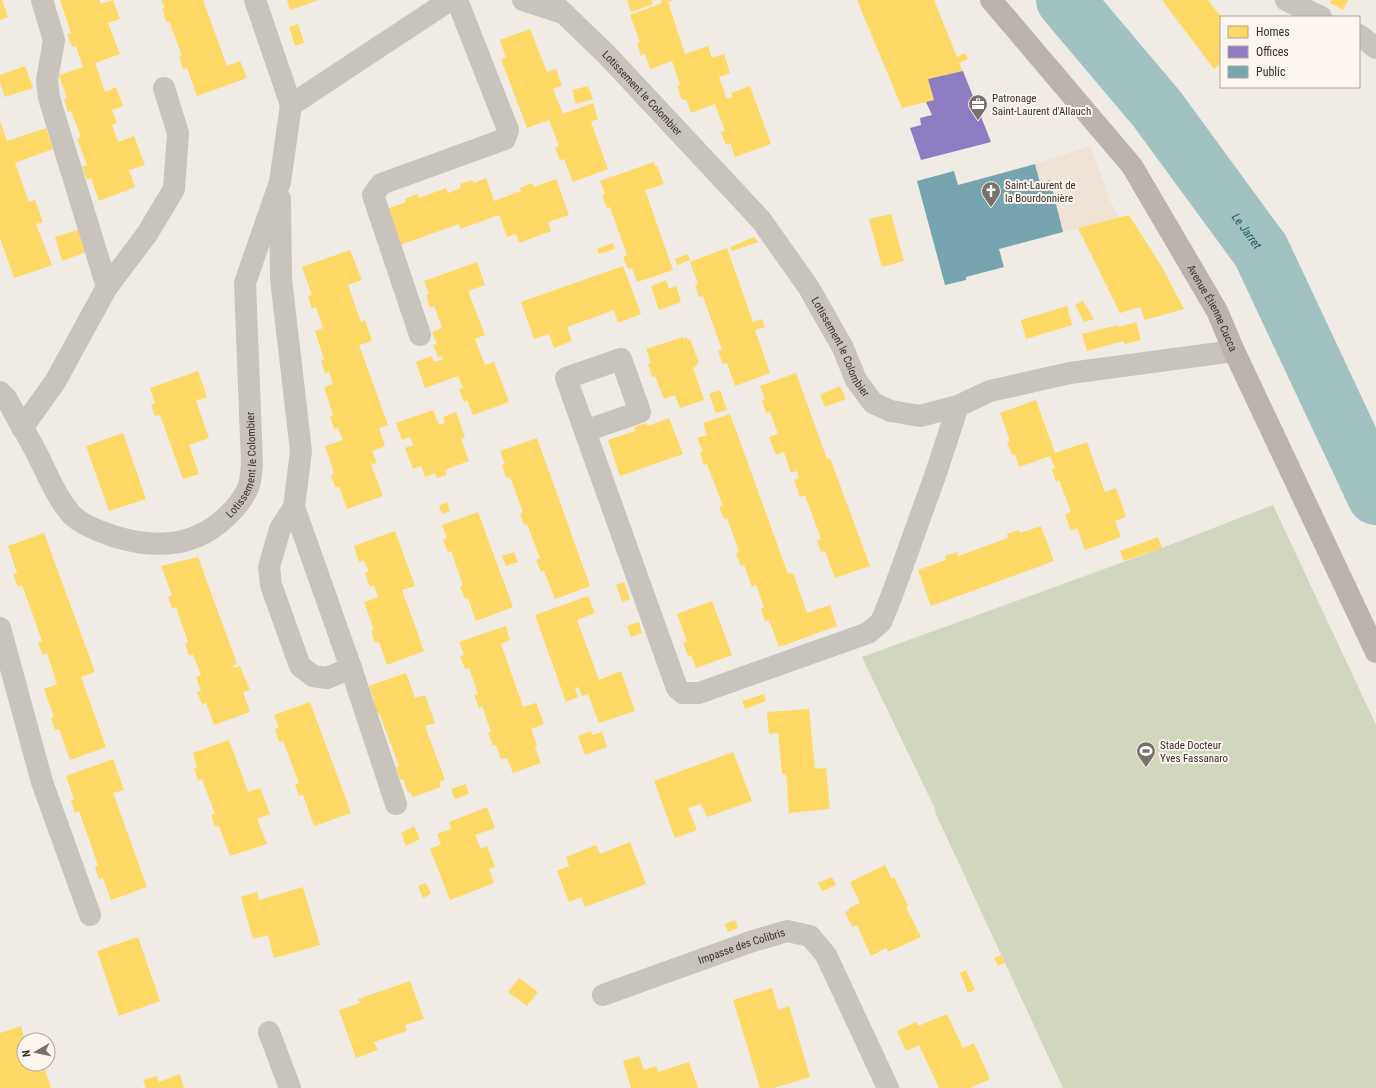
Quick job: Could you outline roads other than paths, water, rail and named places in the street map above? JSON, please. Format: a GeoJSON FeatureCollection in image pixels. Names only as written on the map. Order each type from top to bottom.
{"type":"FeatureCollection","features":[{"type":"Feature","properties":{"kind":"main road","name":"Avenue Étienne Cucca"},"geometry":{"type":"LineString","coordinates":[[998,2],[1132,166],[1217,311],[1234,351],[1376,652]]}},
{"type":"Feature","properties":{"kind":"street"},"geometry":{"type":"LineString","coordinates":[[42,0],[54,40],[47,80],[49,98],[108,287]]}},
{"type":"Feature","properties":{"kind":"street","name":"Lotissement le Colombier"},"geometry":{"type":"LineString","coordinates":[[0,392],[6,398],[34,448],[51,483],[72,515],[97,531],[132,542],[153,545],[176,543],[203,535],[221,522],[237,507],[249,487],[252,464],[246,283],[280,182],[291,105],[255,0]]}},
{"type":"Feature","properties":{"kind":"street"},"geometry":{"type":"LineString","coordinates":[[291,105],[450,0]]}},
{"type":"Feature","properties":{"kind":"street"},"geometry":{"type":"LineString","coordinates":[[420,335],[373,195],[382,184],[505,139],[508,130],[457,0]]}},
{"type":"Feature","properties":{"kind":"street","name":"Lotissement le Colombier"},"geometry":{"type":"LineString","coordinates":[[523,0],[557,6],[607,55],[761,220],[809,288],[843,348],[856,380],[873,403],[891,411],[920,416],[958,406],[990,391],[1070,373],[1234,351]]}},
{"type":"Feature","properties":{"kind":"street"},"geometry":{"type":"LineString","coordinates":[[1286,0],[1319,16]]}},
{"type":"Feature","properties":{"kind":"street"},"geometry":{"type":"LineString","coordinates":[[1360,37],[1376,48]]}},
{"type":"Feature","properties":{"kind":"street"},"geometry":{"type":"LineString","coordinates":[[22,428],[55,382],[108,287],[147,234],[174,188],[178,133],[164,88]]}},
{"type":"Feature","properties":{"kind":"street"},"geometry":{"type":"LineString","coordinates":[[280,182],[281,279],[301,451],[294,507],[280,528],[269,566],[271,585],[300,666],[313,676],[327,678],[351,668]]}},
{"type":"Feature","properties":{"kind":"street"},"geometry":{"type":"LineString","coordinates":[[585,431],[677,688],[683,693],[699,692],[868,633],[880,622],[892,595],[935,476],[958,406]]}},
{"type":"Feature","properties":{"kind":"street"},"geometry":{"type":"LineString","coordinates":[[294,507],[351,668],[396,804]]}},
{"type":"Feature","properties":{"kind":"street"},"geometry":{"type":"LineString","coordinates":[[0,628],[42,782],[90,915]]}},
{"type":"Feature","properties":{"kind":"street","name":"Impasse des Colibris"},"geometry":{"type":"LineString","coordinates":[[603,995],[750,942],[787,931],[810,936],[826,955],[888,1088]]}},
{"type":"Feature","properties":{"kind":"street"},"geometry":{"type":"LineString","coordinates":[[269,1032],[290,1088]]}},
{"type":"Feature","properties":{"kind":"waterway","name":"Le Jarret"},"geometry":{"type":"LineString","coordinates":[[1065,0],[1157,109],[1261,251],[1376,496]]}},
{"type":"Feature","properties":{"kind":"place","name":"Patronage Saint-Laurent d'Allauch"},"geometry":{"type":"Point","coordinates":[978,121]}},
{"type":"Feature","properties":{"kind":"place","name":"Saint-Laurent de la Bourdonnière"},"geometry":{"type":"Point","coordinates":[991,208]}},
{"type":"Feature","properties":{"kind":"place","name":"Stade Docteur Yves Fassanaro"},"geometry":{"type":"Point","coordinates":[1146,768]}}]}
